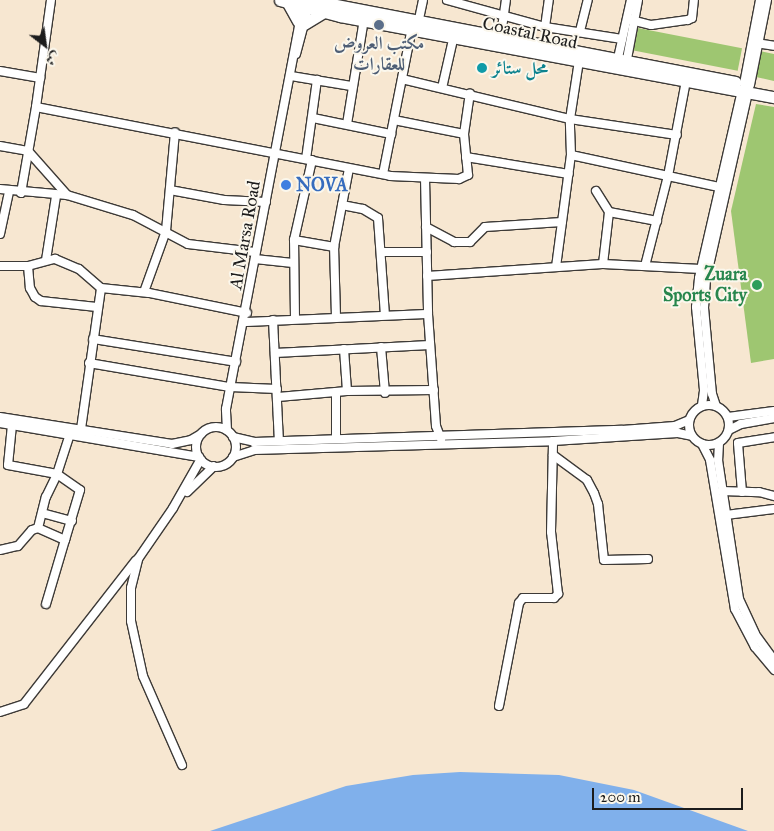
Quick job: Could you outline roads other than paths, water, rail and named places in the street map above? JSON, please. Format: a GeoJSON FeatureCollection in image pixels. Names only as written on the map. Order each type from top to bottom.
{"type":"FeatureCollection","features":[{"type":"Feature","properties":{"kind":"highway","name":"Coastal Road"},"geometry":{"type":"LineString","coordinates":[[284,1],[501,35],[622,59],[746,88],[774,97]]}},
{"type":"Feature","properties":{"kind":"highway"},"geometry":{"type":"LineString","coordinates":[[284,1],[301,23],[324,12]]}},
{"type":"Feature","properties":{"kind":"highway","name":"Coastal Road"},"geometry":{"type":"LineString","coordinates":[[306,4],[324,12],[364,19],[416,23],[454,35],[686,81],[774,90]]}},
{"type":"Feature","properties":{"kind":"street"},"geometry":{"type":"LineString","coordinates":[[21,193],[36,107],[51,0]]}},
{"type":"Feature","properties":{"kind":"street"},"geometry":{"type":"LineString","coordinates":[[383,174],[402,80],[423,0]]}},
{"type":"Feature","properties":{"kind":"street"},"geometry":{"type":"LineString","coordinates":[[448,0],[544,27],[580,31],[622,39]]}},
{"type":"Feature","properties":{"kind":"street"},"geometry":{"type":"LineString","coordinates":[[501,35],[501,16],[506,0]]}},
{"type":"Feature","properties":{"kind":"street"},"geometry":{"type":"LineString","coordinates":[[544,27],[549,0]]}},
{"type":"Feature","properties":{"kind":"street"},"geometry":{"type":"LineString","coordinates":[[580,31],[588,0]]}},
{"type":"Feature","properties":{"kind":"street"},"geometry":{"type":"LineString","coordinates":[[622,59],[631,19],[631,0]]}},
{"type":"Feature","properties":{"kind":"street"},"geometry":{"type":"LineString","coordinates":[[622,59],[622,39],[638,0]]}},
{"type":"Feature","properties":{"kind":"street"},"geometry":{"type":"LineString","coordinates":[[631,19],[651,25],[690,19],[694,0]]}},
{"type":"Feature","properties":{"kind":"street"},"geometry":{"type":"LineString","coordinates":[[729,430],[728,417],[716,406],[712,394],[701,301],[723,188],[746,88],[755,42],[760,0]]}},
{"type":"Feature","properties":{"kind":"street"},"geometry":{"type":"LineString","coordinates":[[755,42],[767,0]]}},
{"type":"Feature","properties":{"kind":"street","name":"Al Marsa Road"},"geometry":{"type":"LineString","coordinates":[[227,430],[226,409],[230,387],[246,313],[255,255],[292,66],[306,4]]}},
{"type":"Feature","properties":{"kind":"street"},"geometry":{"type":"LineString","coordinates":[[347,124],[351,86],[364,19]]}},
{"type":"Feature","properties":{"kind":"street"},"geometry":{"type":"LineString","coordinates":[[442,88],[454,35]]}},
{"type":"Feature","properties":{"kind":"street"},"geometry":{"type":"LineString","coordinates":[[755,42],[774,46]]}},
{"type":"Feature","properties":{"kind":"street"},"geometry":{"type":"LineString","coordinates":[[556,267],[569,174],[571,155],[570,119],[579,61]]}},
{"type":"Feature","properties":{"kind":"street"},"geometry":{"type":"LineString","coordinates":[[0,71],[40,78]]}},
{"type":"Feature","properties":{"kind":"street"},"geometry":{"type":"LineString","coordinates":[[291,76],[351,86]]}},
{"type":"Feature","properties":{"kind":"street"},"geometry":{"type":"LineString","coordinates":[[295,319],[294,240],[309,160],[317,80]]}},
{"type":"Feature","properties":{"kind":"street"},"geometry":{"type":"LineString","coordinates":[[402,80],[470,93],[570,119],[677,135]]}},
{"type":"Feature","properties":{"kind":"street"},"geometry":{"type":"LineString","coordinates":[[645,266],[668,176],[686,81]]}},
{"type":"Feature","properties":{"kind":"street"},"geometry":{"type":"LineString","coordinates":[[36,107],[175,132],[276,155],[383,174],[426,178],[465,177],[468,175],[464,134],[470,93]]}},
{"type":"Feature","properties":{"kind":"street"},"geometry":{"type":"LineString","coordinates":[[313,118],[391,134]]}},
{"type":"Feature","properties":{"kind":"street"},"geometry":{"type":"LineString","coordinates":[[394,120],[464,134]]}},
{"type":"Feature","properties":{"kind":"street"},"geometry":{"type":"LineString","coordinates":[[144,292],[166,231],[175,132]]}},
{"type":"Feature","properties":{"kind":"street"},"geometry":{"type":"LineString","coordinates":[[0,146],[28,151],[67,195]]}},
{"type":"Feature","properties":{"kind":"street"},"geometry":{"type":"LineString","coordinates":[[571,155],[723,188]]}},
{"type":"Feature","properties":{"kind":"street"},"geometry":{"type":"LineString","coordinates":[[466,157],[569,174]]}},
{"type":"Feature","properties":{"kind":"street"},"geometry":{"type":"LineString","coordinates":[[336,317],[334,247],[349,168]]}},
{"type":"Feature","properties":{"kind":"street"},"geometry":{"type":"LineString","coordinates":[[426,178],[428,314],[436,426],[442,445]]}},
{"type":"Feature","properties":{"kind":"street"},"geometry":{"type":"LineString","coordinates":[[0,423],[70,434],[80,432],[172,444],[191,440],[214,427],[227,430],[233,437],[247,442],[675,426],[689,420],[702,405],[704,390],[701,269],[723,188]]}},
{"type":"Feature","properties":{"kind":"street"},"geometry":{"type":"LineString","coordinates":[[0,189],[9,192],[56,196],[67,195],[133,215],[188,244],[293,263]]}},
{"type":"Feature","properties":{"kind":"street"},"geometry":{"type":"LineString","coordinates":[[170,190],[224,200],[266,202]]}},
{"type":"Feature","properties":{"kind":"street"},"geometry":{"type":"LineString","coordinates":[[596,191],[609,212],[602,264]]}},
{"type":"Feature","properties":{"kind":"street"},"geometry":{"type":"LineString","coordinates":[[1,229],[9,192]]}},
{"type":"Feature","properties":{"kind":"street"},"geometry":{"type":"LineString","coordinates":[[46,260],[56,196]]}},
{"type":"Feature","properties":{"kind":"street"},"geometry":{"type":"LineString","coordinates":[[342,205],[375,215],[380,224],[385,315]]}},
{"type":"Feature","properties":{"kind":"street"},"geometry":{"type":"LineString","coordinates":[[609,212],[657,221]]}},
{"type":"Feature","properties":{"kind":"street"},"geometry":{"type":"LineString","coordinates":[[426,227],[454,242],[470,242],[485,227],[562,222]]}},
{"type":"Feature","properties":{"kind":"street"},"geometry":{"type":"LineString","coordinates":[[294,240],[334,247]]}},
{"type":"Feature","properties":{"kind":"street"},"geometry":{"type":"LineString","coordinates":[[381,252],[427,252]]}},
{"type":"Feature","properties":{"kind":"street"},"geometry":{"type":"LineString","coordinates":[[0,266],[28,266],[46,260],[68,263],[101,288],[144,292],[246,313]]}},
{"type":"Feature","properties":{"kind":"street"},"geometry":{"type":"LineString","coordinates":[[427,276],[602,264],[701,269]]}},
{"type":"Feature","properties":{"kind":"street"},"geometry":{"type":"LineString","coordinates":[[28,266],[30,288],[35,297],[41,301],[97,307]]}},
{"type":"Feature","properties":{"kind":"street"},"geometry":{"type":"LineString","coordinates":[[80,432],[88,363],[101,288]]}},
{"type":"Feature","properties":{"kind":"street"},"geometry":{"type":"LineString","coordinates":[[244,322],[428,314]]}},
{"type":"Feature","properties":{"kind":"street"},"geometry":{"type":"LineString","coordinates":[[273,320],[279,441]]}},
{"type":"Feature","properties":{"kind":"street"},"geometry":{"type":"LineString","coordinates":[[93,339],[236,362]]}},
{"type":"Feature","properties":{"kind":"street"},"geometry":{"type":"LineString","coordinates":[[275,353],[430,345]]}},
{"type":"Feature","properties":{"kind":"street"},"geometry":{"type":"LineString","coordinates":[[381,347],[385,393]]}},
{"type":"Feature","properties":{"kind":"street"},"geometry":{"type":"LineString","coordinates":[[344,349],[347,391]]}},
{"type":"Feature","properties":{"kind":"street"},"geometry":{"type":"LineString","coordinates":[[88,363],[277,393],[347,391],[385,393],[434,390]]}},
{"type":"Feature","properties":{"kind":"street"},"geometry":{"type":"LineString","coordinates":[[336,392],[336,439]]}},
{"type":"Feature","properties":{"kind":"street"},"geometry":{"type":"LineString","coordinates":[[702,405],[716,406]]}},
{"type":"Feature","properties":{"kind":"street","name":"Al Marsa Road"},"geometry":{"type":"LineString","coordinates":[[214,427],[226,409]]}},
{"type":"Feature","properties":{"kind":"street"},"geometry":{"type":"LineString","coordinates":[[728,417],[774,412]]}},
{"type":"Feature","properties":{"kind":"street"},"geometry":{"type":"LineString","coordinates":[[0,417],[200,458],[214,466]]}},
{"type":"Feature","properties":{"kind":"street"},"geometry":{"type":"LineString","coordinates":[[774,418],[729,430],[719,443],[717,454],[726,515],[732,584],[750,624],[774,660]]}},
{"type":"Feature","properties":{"kind":"street"},"geometry":{"type":"LineString","coordinates":[[689,420],[692,436]]}},
{"type":"Feature","properties":{"kind":"street"},"geometry":{"type":"LineString","coordinates":[[12,425],[8,465],[56,474],[80,490],[46,604]]}},
{"type":"Feature","properties":{"kind":"street"},"geometry":{"type":"LineString","coordinates":[[0,712],[20,707],[27,700],[138,559],[173,508],[198,478],[214,466],[224,464],[233,457],[254,450],[553,441],[678,433],[692,436],[702,444],[710,460],[732,584],[745,631],[774,670]]}},
{"type":"Feature","properties":{"kind":"street"},"geometry":{"type":"LineString","coordinates":[[38,528],[70,434]]}},
{"type":"Feature","properties":{"kind":"street"},"geometry":{"type":"LineString","coordinates":[[173,508],[200,458],[197,441],[201,434]]}},
{"type":"Feature","properties":{"kind":"street"},"geometry":{"type":"LineString","coordinates":[[233,437],[235,451],[233,457]]}},
{"type":"Feature","properties":{"kind":"street"},"geometry":{"type":"LineString","coordinates":[[742,492],[738,442],[774,437]]}},
{"type":"Feature","properties":{"kind":"street"},"geometry":{"type":"LineString","coordinates":[[499,706],[519,603],[523,598],[554,598],[558,594],[551,532],[553,441]]}},
{"type":"Feature","properties":{"kind":"street"},"geometry":{"type":"LineString","coordinates":[[702,444],[719,443]]}},
{"type":"Feature","properties":{"kind":"street"},"geometry":{"type":"LineString","coordinates":[[553,455],[587,480],[594,493],[604,560],[648,559]]}},
{"type":"Feature","properties":{"kind":"street"},"geometry":{"type":"LineString","coordinates":[[722,491],[774,496]]}},
{"type":"Feature","properties":{"kind":"street"},"geometry":{"type":"LineString","coordinates":[[726,515],[774,509]]}},
{"type":"Feature","properties":{"kind":"street"},"geometry":{"type":"LineString","coordinates":[[42,513],[72,521]]}},
{"type":"Feature","properties":{"kind":"street"},"geometry":{"type":"LineString","coordinates":[[0,550],[18,546],[32,530],[38,528],[66,540]]}},
{"type":"Feature","properties":{"kind":"street"},"geometry":{"type":"LineString","coordinates":[[138,559],[131,588],[131,621],[143,676],[182,765]]}},
{"type":"Feature","properties":{"kind":"water"},"geometry":{"type":"Polygon","coordinates":[[[460,772],[559,775],[634,790],[748,831],[210,831],[346,786],[413,775],[460,772]]]}},
{"type":"Feature","properties":{"kind":"place","name":"مكتب العروض للعقارات"},"geometry":{"type":"Point","coordinates":[379,25]}},
{"type":"Feature","properties":{"kind":"place","name":"محل ستائر"},"geometry":{"type":"Point","coordinates":[482,68]}},
{"type":"Feature","properties":{"kind":"place","name":"NOVA"},"geometry":{"type":"Point","coordinates":[286,185]}},
{"type":"Feature","properties":{"kind":"place","name":"Zuara Sports City"},"geometry":{"type":"Point","coordinates":[757,285]}}]}
